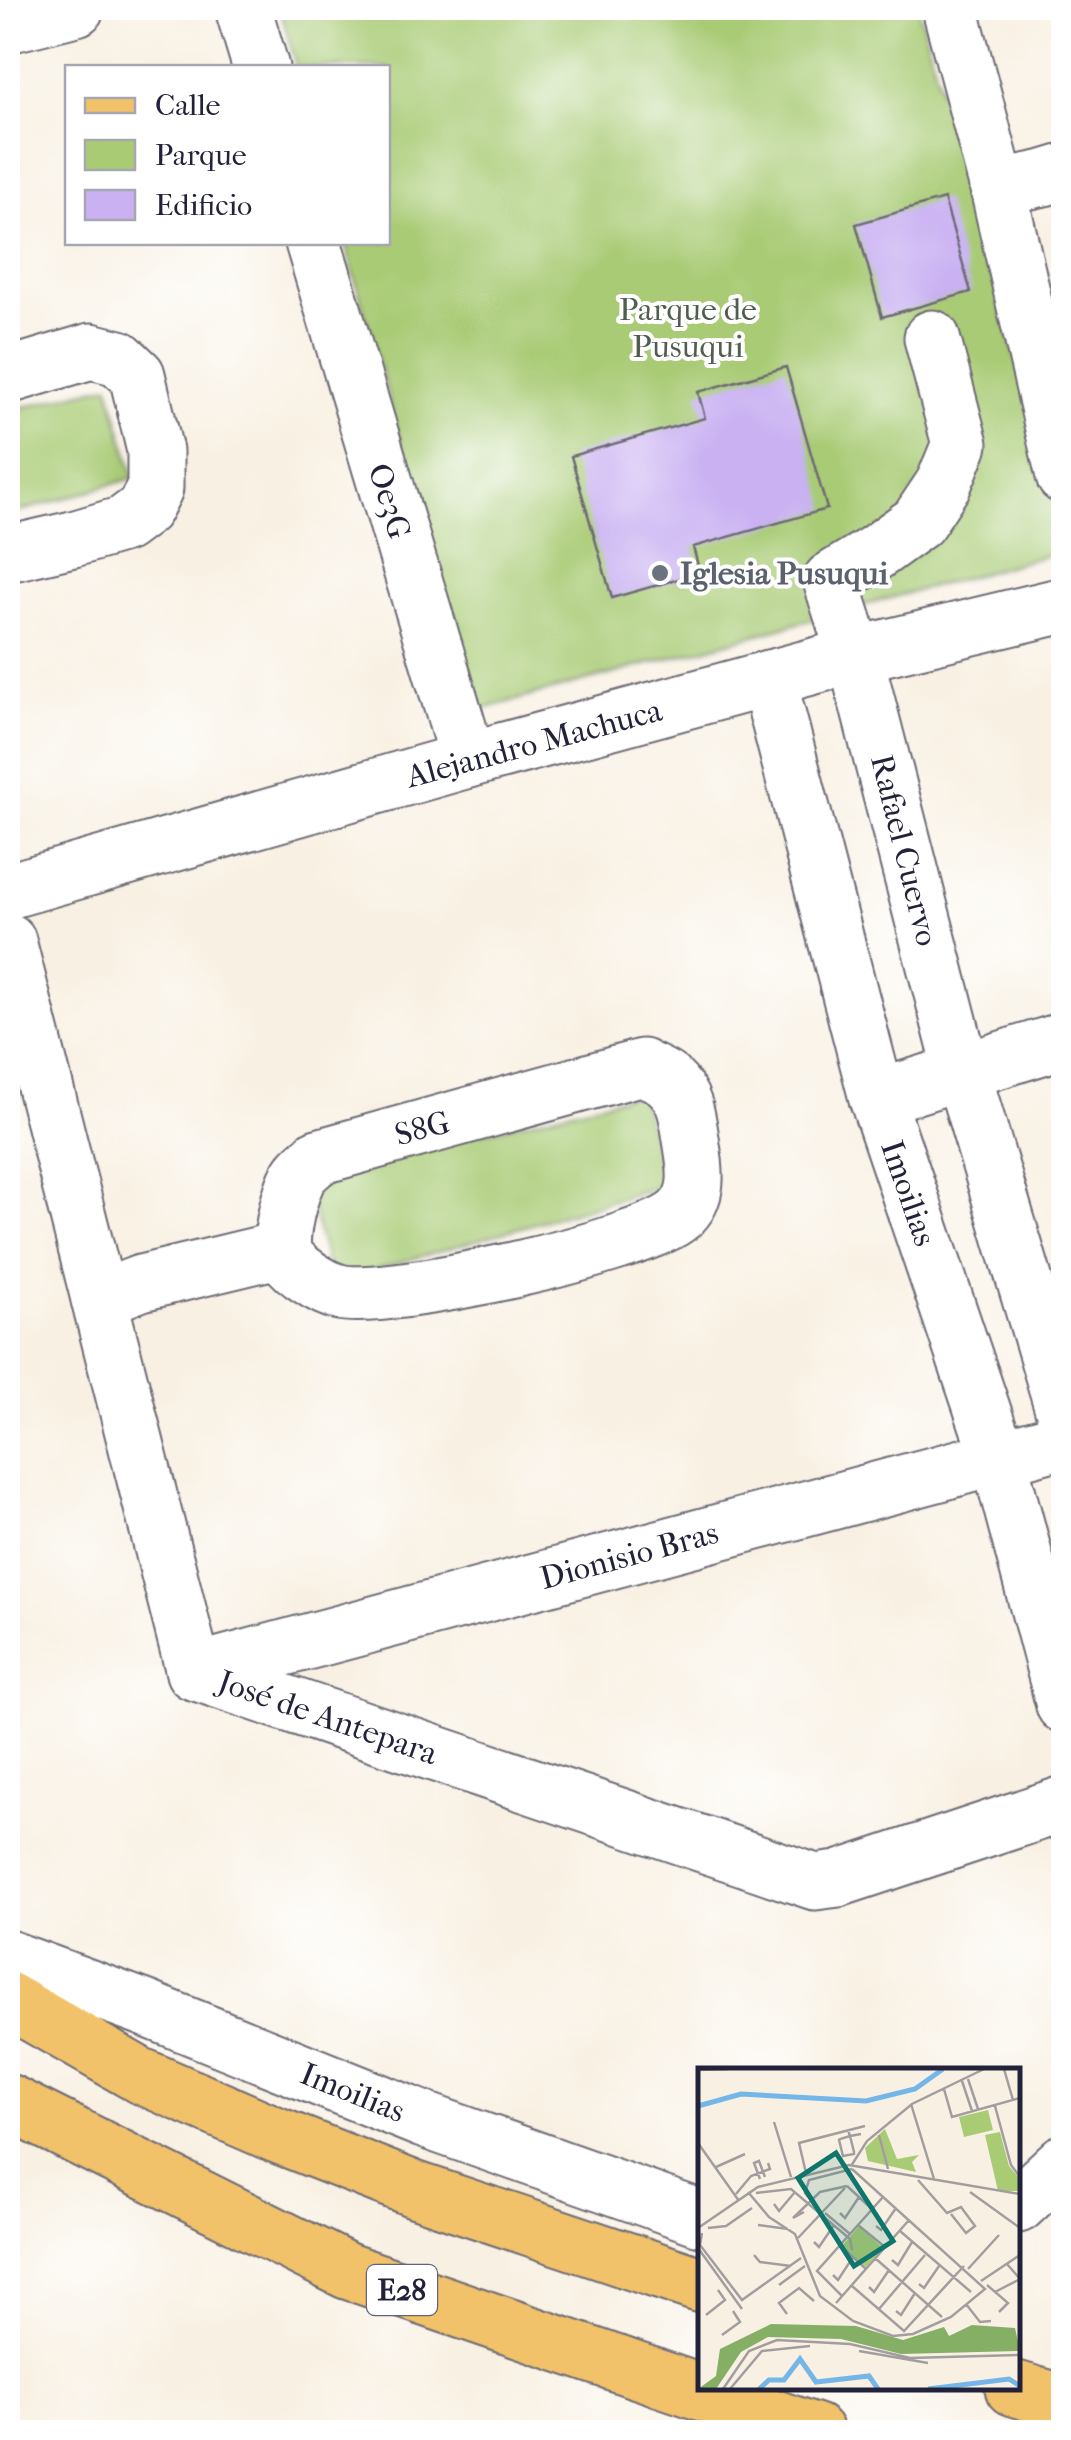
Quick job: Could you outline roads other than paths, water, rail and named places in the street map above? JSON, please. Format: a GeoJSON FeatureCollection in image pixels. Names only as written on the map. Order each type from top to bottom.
{"type":"FeatureCollection","features":[{"type":"Feature","properties":{"kind":"main road"},"geometry":{"type":"LineString","coordinates":[[8,2000],[139,2074],[294,2142],[414,2190],[698,2284]]}},
{"type":"Feature","properties":{"kind":"main road","name":"E28"},"geometry":{"type":"LineString","coordinates":[[8,2102],[347,2270],[816,2432]]}},
{"type":"Feature","properties":{"kind":"main road"},"geometry":{"type":"LineString","coordinates":[[1020,2390],[1064,2403]]}},
{"type":"Feature","properties":{"kind":"street"},"geometry":{"type":"LineString","coordinates":[[8,26],[76,8]]}},
{"type":"Feature","properties":{"kind":"street"},"geometry":{"type":"LineString","coordinates":[[243,8],[260,65]]}},
{"type":"Feature","properties":{"kind":"street"},"geometry":{"type":"LineString","coordinates":[[950,8],[998,188],[1064,476]]}},
{"type":"Feature","properties":{"kind":"street"},"geometry":{"type":"LineString","coordinates":[[998,188],[1064,172]]}},
{"type":"Feature","properties":{"kind":"street","name":"Oe3G"},"geometry":{"type":"LineString","coordinates":[[314,245],[468,760]]}},
{"type":"Feature","properties":{"kind":"street","name":"Rafael Cuervo"},"geometry":{"type":"LineString","coordinates":[[932,338],[960,444],[944,484],[918,522],[831,580],[855,654],[962,1071],[1064,1412]]}},
{"type":"Feature","properties":{"kind":"street"},"geometry":{"type":"LineString","coordinates":[[8,376],[91,351],[119,358],[137,374],[155,451],[155,488],[144,509],[124,524],[8,554]]}},
{"type":"Feature","properties":{"kind":"street","name":"Alejandro Machuca"},"geometry":{"type":"LineString","coordinates":[[8,891],[855,654],[1064,605]]}},
{"type":"Feature","properties":{"kind":"street","name":"Imoilias"},"geometry":{"type":"LineString","coordinates":[[768,678],[876,1098],[998,1456],[1064,1704]]}},
{"type":"Feature","properties":{"kind":"street","name":"José de Antepara"},"geometry":{"type":"LineString","coordinates":[[8,942],[194,1672],[815,1882],[838,1880],[1064,1804]]}},
{"type":"Feature","properties":{"kind":"street"},"geometry":{"type":"LineString","coordinates":[[876,1098],[1064,1040]]}},
{"type":"Feature","properties":{"kind":"street","name":"S8G"},"geometry":{"type":"LineString","coordinates":[[642,1068],[668,1081],[686,1106],[694,1195],[681,1214],[662,1227],[497,1273],[378,1292],[338,1292],[290,1263],[282,1248],[290,1196],[300,1173],[318,1157],[642,1068]]}},
{"type":"Feature","properties":{"kind":"street"},"geometry":{"type":"LineString","coordinates":[[99,1299],[141,1283],[282,1248]]}},
{"type":"Feature","properties":{"kind":"street","name":"Dionisio Bras"},"geometry":{"type":"LineString","coordinates":[[194,1672],[1064,1440]]}},
{"type":"Feature","properties":{"kind":"street","name":"Imoilias"},"geometry":{"type":"LineString","coordinates":[[8,1958],[424,2120],[698,2217]]}},
{"type":"Feature","properties":{"kind":"street"},"geometry":{"type":"LineString","coordinates":[[1021,2202],[1064,2162]]}},
{"type":"Feature","properties":{"kind":"place","name":"Iglesia Pusuqui"},"geometry":{"type":"Point","coordinates":[660,573]}},
{"type":"Feature","properties":{"kind":"park label","name":"Parque de Pusuqui"},"geometry":{"type":"Point","coordinates":[688,328]}}]}
